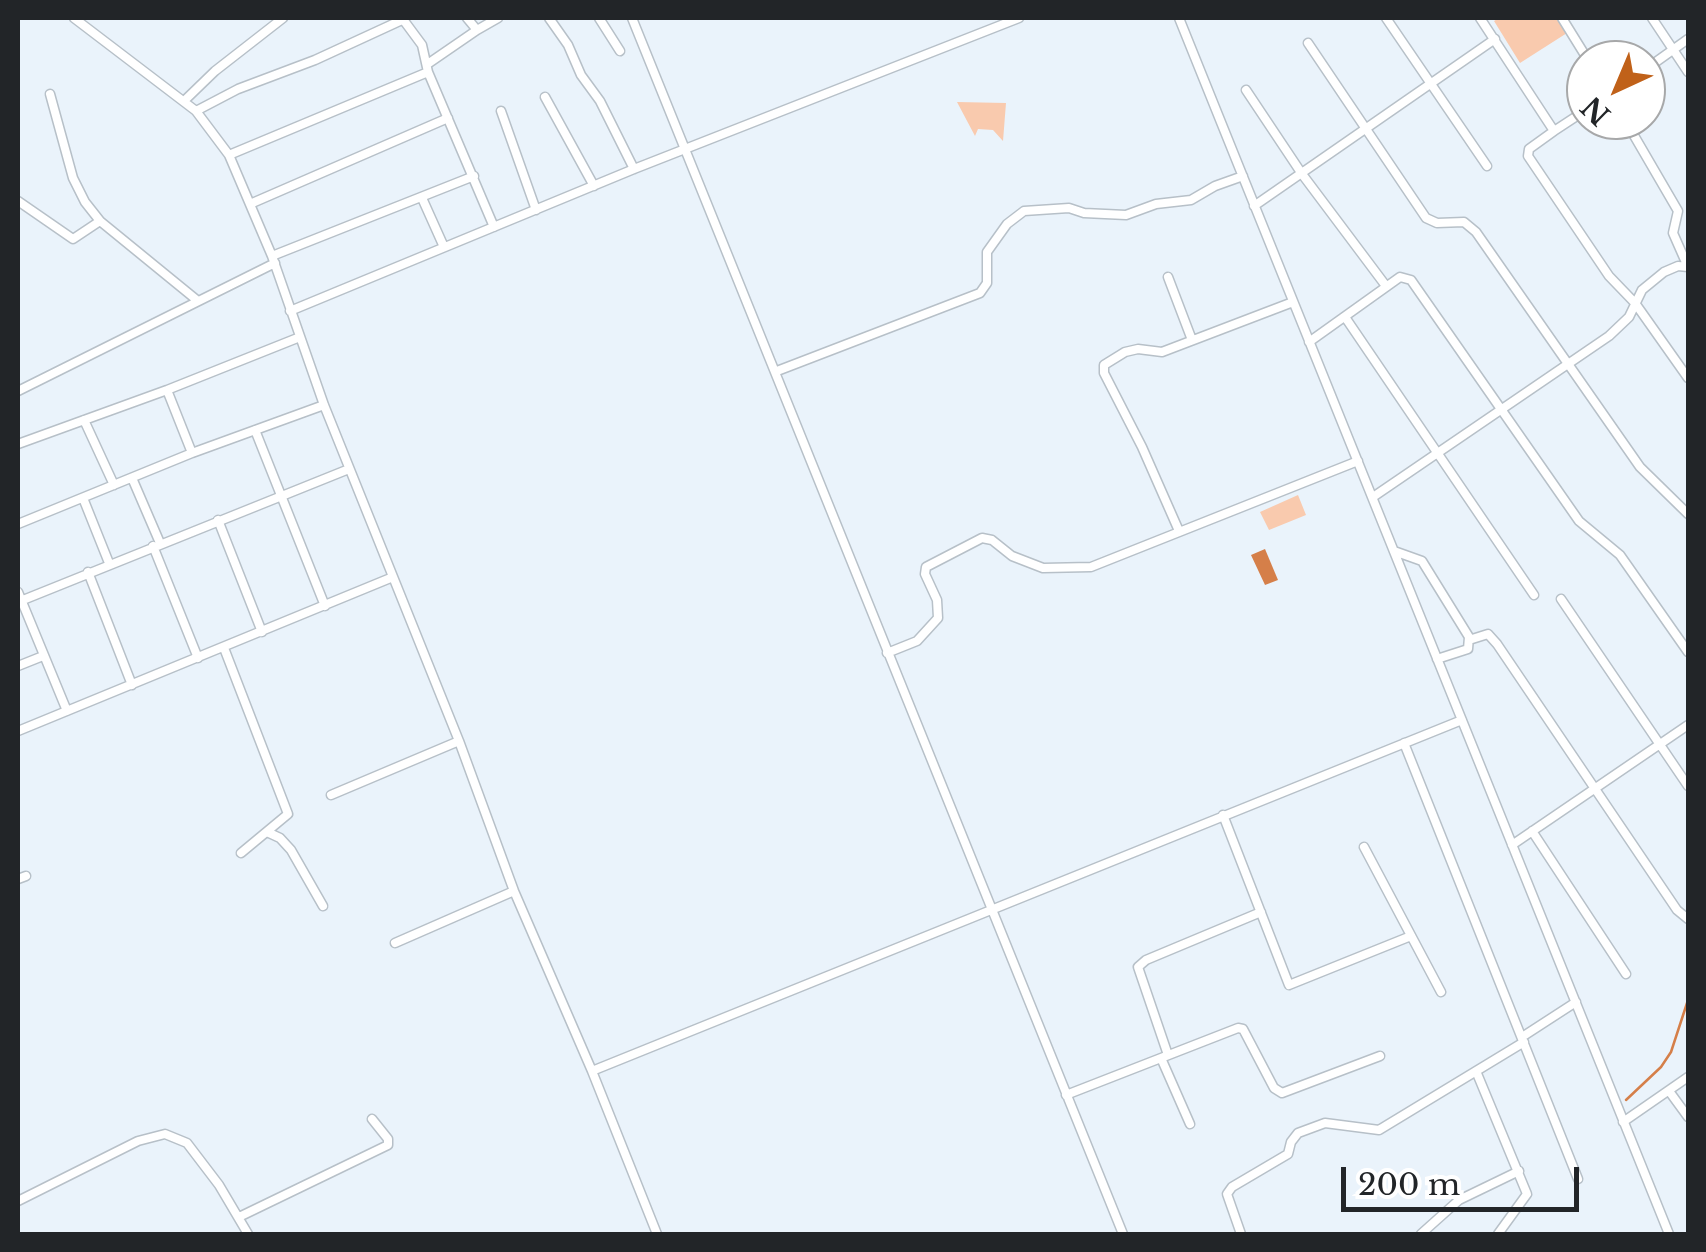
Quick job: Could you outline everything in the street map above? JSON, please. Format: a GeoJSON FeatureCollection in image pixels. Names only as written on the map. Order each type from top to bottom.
{"type":"FeatureCollection","features":[{"type":"Feature","properties":{"kind":"street"},"geometry":{"type":"LineString","coordinates":[[74,18],[196,111],[228,155],[274,259],[324,405],[459,742],[514,891],[592,1070],[657,1234]]}},
{"type":"Feature","properties":{"kind":"street"},"geometry":{"type":"LineString","coordinates":[[184,102],[214,71],[283,18]]}},
{"type":"Feature","properties":{"kind":"street"},"geometry":{"type":"LineString","coordinates":[[196,111],[403,18],[419,38],[494,227]]}},
{"type":"Feature","properties":{"kind":"street"},"geometry":{"type":"LineString","coordinates":[[467,18],[477,30]]}},
{"type":"Feature","properties":{"kind":"street"},"geometry":{"type":"LineString","coordinates":[[228,155],[428,68],[498,18]]}},
{"type":"Feature","properties":{"kind":"street"},"geometry":{"type":"LineString","coordinates":[[549,18],[600,101],[634,169]]}},
{"type":"Feature","properties":{"kind":"street"},"geometry":{"type":"LineString","coordinates":[[599,18],[620,50]]}},
{"type":"Feature","properties":{"kind":"street"},"geometry":{"type":"LineString","coordinates":[[632,18],[1123,1234]]}},
{"type":"Feature","properties":{"kind":"street"},"geometry":{"type":"LineString","coordinates":[[290,311],[634,169],[1020,18]]}},
{"type":"Feature","properties":{"kind":"street"},"geometry":{"type":"LineString","coordinates":[[1179,18],[1669,1234]]}},
{"type":"Feature","properties":{"kind":"street"},"geometry":{"type":"LineString","coordinates":[[1386,18],[1486,166]]}},
{"type":"Feature","properties":{"kind":"street"},"geometry":{"type":"LineString","coordinates":[[1480,18],[1554,131]]}},
{"type":"Feature","properties":{"kind":"street"},"geometry":{"type":"LineString","coordinates":[[1562,18],[1576,40]]}},
{"type":"Feature","properties":{"kind":"street"},"geometry":{"type":"LineString","coordinates":[[1652,18],[1688,72]]}},
{"type":"Feature","properties":{"kind":"street"},"geometry":{"type":"LineString","coordinates":[[1666,55],[1688,39]]}},
{"type":"Feature","properties":{"kind":"street"},"geometry":{"type":"LineString","coordinates":[[1254,206],[1496,40]]}},
{"type":"Feature","properties":{"kind":"street"},"geometry":{"type":"LineString","coordinates":[[1308,42],[1426,218],[1437,223],[1464,222],[1476,232],[1640,467],[1688,514]]}},
{"type":"Feature","properties":{"kind":"street"},"geometry":{"type":"LineString","coordinates":[[1246,90],[1302,174],[1386,286]]}},
{"type":"Feature","properties":{"kind":"street"},"geometry":{"type":"LineString","coordinates":[[50,94],[73,178],[100,221],[198,301]]}},
{"type":"Feature","properties":{"kind":"street"},"geometry":{"type":"LineString","coordinates":[[546,97],[594,186]]}},
{"type":"Feature","properties":{"kind":"street"},"geometry":{"type":"LineString","coordinates":[[501,111],[536,210]]}},
{"type":"Feature","properties":{"kind":"street"},"geometry":{"type":"LineString","coordinates":[[250,204],[448,118]]}},
{"type":"Feature","properties":{"kind":"street"},"geometry":{"type":"LineString","coordinates":[[1566,123],[1529,149],[1528,154],[1609,276],[1635,303],[1688,378]]}},
{"type":"Feature","properties":{"kind":"street"},"geometry":{"type":"LineString","coordinates":[[1636,140],[1678,211]]}},
{"type":"Feature","properties":{"kind":"street"},"geometry":{"type":"LineString","coordinates":[[18,390],[274,259],[474,176]]}},
{"type":"Feature","properties":{"kind":"street"},"geometry":{"type":"LineString","coordinates":[[777,371],[976,296],[987,283],[987,252],[1007,224],[1024,211],[1069,208],[1084,213],[1126,215],[1156,204],[1191,200],[1242,176]]}},
{"type":"Feature","properties":{"kind":"street"},"geometry":{"type":"LineString","coordinates":[[422,198],[444,247]]}},
{"type":"Feature","properties":{"kind":"street"},"geometry":{"type":"LineString","coordinates":[[18,200],[66,237],[73,238],[100,221]]}},
{"type":"Feature","properties":{"kind":"street"},"geometry":{"type":"LineString","coordinates":[[1372,498],[1609,336],[1628,316],[1642,290],[1664,272],[1678,266],[1688,267],[1673,233],[1678,211],[1688,202]]}},
{"type":"Feature","properties":{"kind":"street"},"geometry":{"type":"LineString","coordinates":[[1168,276],[1192,340]]}},
{"type":"Feature","properties":{"kind":"street"},"geometry":{"type":"LineString","coordinates":[[1310,342],[1400,277],[1411,280],[1580,521],[1620,555],[1688,652]]}},
{"type":"Feature","properties":{"kind":"street"},"geometry":{"type":"LineString","coordinates":[[1179,532],[1104,368],[1110,358],[1126,352],[1158,352],[1294,302]]}},
{"type":"Feature","properties":{"kind":"street"},"geometry":{"type":"LineString","coordinates":[[1345,316],[1534,594]]}},
{"type":"Feature","properties":{"kind":"street"},"geometry":{"type":"LineString","coordinates":[[18,444],[300,337]]}},
{"type":"Feature","properties":{"kind":"street"},"geometry":{"type":"LineString","coordinates":[[167,390],[192,453]]}},
{"type":"Feature","properties":{"kind":"street"},"geometry":{"type":"LineString","coordinates":[[18,524],[192,453],[324,405]]}},
{"type":"Feature","properties":{"kind":"street"},"geometry":{"type":"LineString","coordinates":[[84,420],[114,485]]}},
{"type":"Feature","properties":{"kind":"street"},"geometry":{"type":"LineString","coordinates":[[255,430],[324,606]]}},
{"type":"Feature","properties":{"kind":"street"},"geometry":{"type":"LineString","coordinates":[[887,653],[918,641],[938,618],[938,603],[925,574],[926,567],[982,538],[1042,568],[1082,569],[1358,461]]}},
{"type":"Feature","properties":{"kind":"street"},"geometry":{"type":"LineString","coordinates":[[66,711],[19,598],[349,469]]}},
{"type":"Feature","properties":{"kind":"street"},"geometry":{"type":"LineString","coordinates":[[132,478],[198,658]]}},
{"type":"Feature","properties":{"kind":"street"},"geometry":{"type":"LineString","coordinates":[[83,498],[109,564]]}},
{"type":"Feature","properties":{"kind":"street"},"geometry":{"type":"LineString","coordinates":[[218,520],[262,632]]}},
{"type":"Feature","properties":{"kind":"street"},"geometry":{"type":"LineString","coordinates":[[1394,551],[1422,561],[1470,640],[1468,649],[1437,659]]}},
{"type":"Feature","properties":{"kind":"street"},"geometry":{"type":"LineString","coordinates":[[88,572],[132,685]]}},
{"type":"Feature","properties":{"kind":"street"},"geometry":{"type":"LineString","coordinates":[[18,731],[394,577]]}},
{"type":"Feature","properties":{"kind":"street"},"geometry":{"type":"LineString","coordinates":[[1561,600],[1688,786]]}},
{"type":"Feature","properties":{"kind":"street"},"geometry":{"type":"LineString","coordinates":[[1470,640],[1488,634],[1497,644],[1677,910],[1688,919]]}},
{"type":"Feature","properties":{"kind":"street"},"geometry":{"type":"LineString","coordinates":[[224,648],[286,807],[285,818],[241,852]]}},
{"type":"Feature","properties":{"kind":"street"},"geometry":{"type":"LineString","coordinates":[[18,666],[43,656]]}},
{"type":"Feature","properties":{"kind":"street"},"geometry":{"type":"LineString","coordinates":[[592,1070],[1462,720]]}},
{"type":"Feature","properties":{"kind":"street"},"geometry":{"type":"LineString","coordinates":[[1512,845],[1688,725]]}},
{"type":"Feature","properties":{"kind":"street"},"geometry":{"type":"LineString","coordinates":[[331,795],[459,742]]}},
{"type":"Feature","properties":{"kind":"street"},"geometry":{"type":"LineString","coordinates":[[1404,743],[1578,1179]]}},
{"type":"Feature","properties":{"kind":"street"},"geometry":{"type":"LineString","coordinates":[[1222,815],[1288,985],[1411,936]]}},
{"type":"Feature","properties":{"kind":"street"},"geometry":{"type":"LineString","coordinates":[[1532,831],[1626,974]]}},
{"type":"Feature","properties":{"kind":"street"},"geometry":{"type":"LineString","coordinates":[[267,832],[291,850],[323,906]]}},
{"type":"Feature","properties":{"kind":"street"},"geometry":{"type":"LineString","coordinates":[[1364,846],[1441,992]]}},
{"type":"Feature","properties":{"kind":"street"},"geometry":{"type":"LineString","coordinates":[[395,943],[514,891]]}},
{"type":"Feature","properties":{"kind":"street"},"geometry":{"type":"LineString","coordinates":[[1190,1124],[1138,967],[1146,960],[1262,912]]}},
{"type":"Feature","properties":{"kind":"street"},"geometry":{"type":"LineString","coordinates":[[1241,1234],[1227,1194],[1232,1187],[1288,1154],[1298,1133],[1325,1122],[1379,1130],[1476,1071],[1576,1002]]}},
{"type":"Feature","properties":{"kind":"street"},"geometry":{"type":"LineString","coordinates":[[1066,1095],[1234,1029],[1243,1029],[1274,1088],[1282,1092],[1380,1056]]}},
{"type":"Feature","properties":{"kind":"street"},"geometry":{"type":"LineString","coordinates":[[1476,1071],[1527,1195],[1498,1234]]}},
{"type":"Feature","properties":{"kind":"street"},"geometry":{"type":"LineString","coordinates":[[1623,1122],[1688,1078]]}},
{"type":"Feature","properties":{"kind":"street"},"geometry":{"type":"LineString","coordinates":[[1670,1090],[1688,1118]]}},
{"type":"Feature","properties":{"kind":"street"},"geometry":{"type":"LineString","coordinates":[[239,1217],[388,1145],[388,1139],[372,1120]]}},
{"type":"Feature","properties":{"kind":"street"},"geometry":{"type":"LineString","coordinates":[[18,1201],[138,1141],[165,1134],[187,1143],[248,1234]]}},
{"type":"Feature","properties":{"kind":"street"},"geometry":{"type":"LineString","coordinates":[[1421,1234],[1459,1200],[1519,1171]]}},
{"type":"Feature","properties":{"kind":"shaded area"},"geometry":{"type":"Polygon","coordinates":[[[1558,18],[1567,33],[1520,63],[1494,21],[1558,18]]]}},
{"type":"Feature","properties":{"kind":"shaded area"},"geometry":{"type":"Polygon","coordinates":[[[957,102],[1006,103],[1003,141],[993,130],[978,129],[975,136],[957,102]]]}},
{"type":"Feature","properties":{"kind":"shaded area"},"geometry":{"type":"Polygon","coordinates":[[[1298,495],[1306,515],[1269,530],[1260,512],[1298,495]]]}},
{"type":"Feature","properties":{"kind":"shaded area"},"geometry":{"type":"Polygon","coordinates":[[[1265,549],[1278,580],[1265,585],[1251,555],[1265,549]]]}},
{"type":"Feature","properties":{"kind":"waterway"},"geometry":{"type":"LineString","coordinates":[[1626,1100],[1671,1052],[1688,1000]]}}]}
